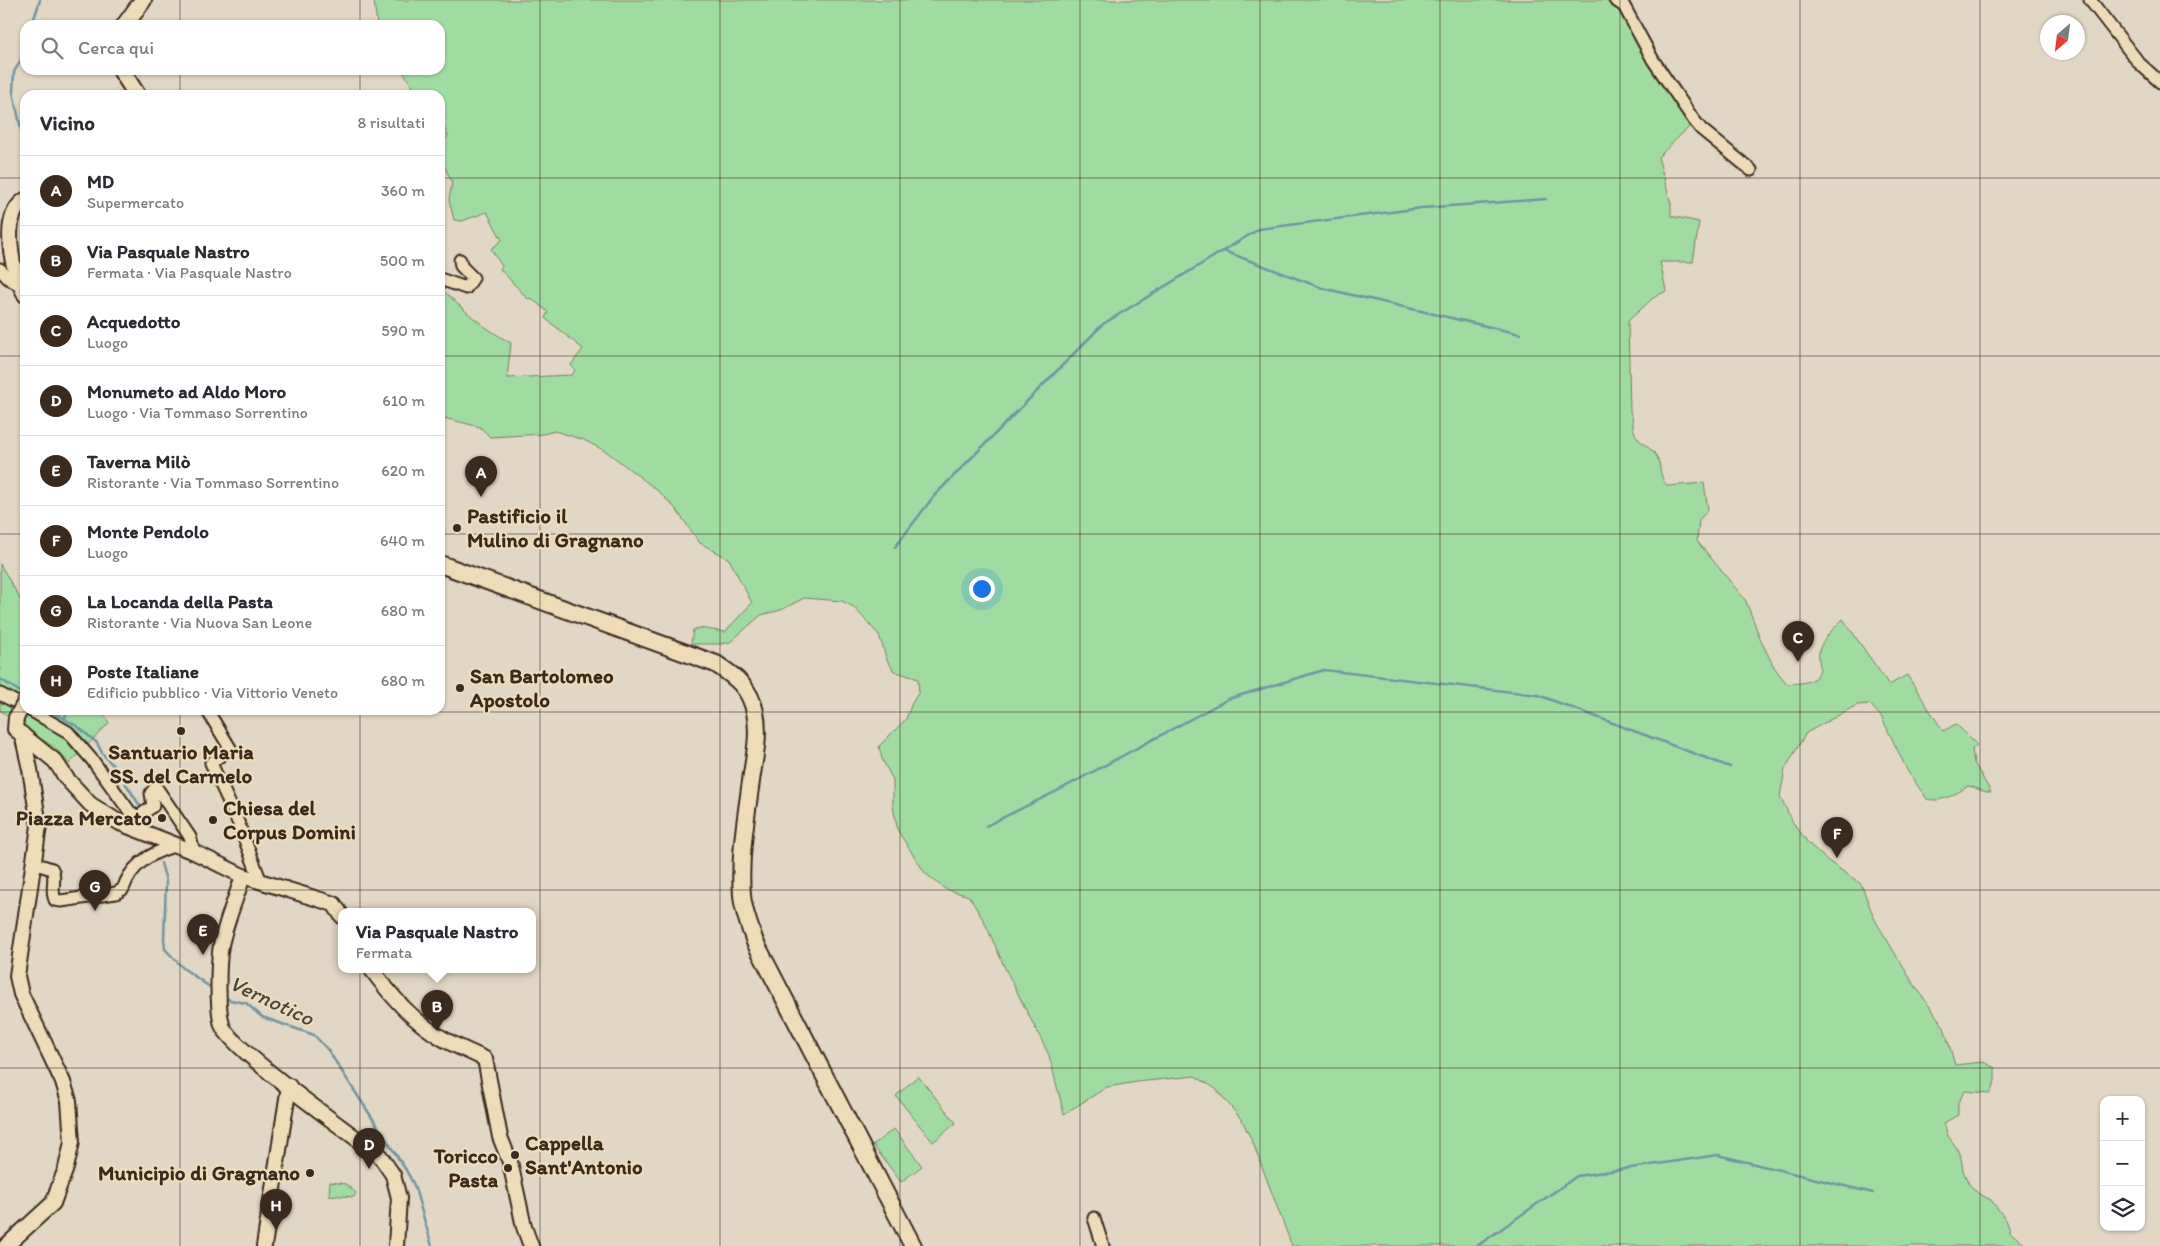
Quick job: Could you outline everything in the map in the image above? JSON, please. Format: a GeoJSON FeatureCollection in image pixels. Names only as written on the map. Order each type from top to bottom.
{"type":"FeatureCollection","features":[{"type":"Feature","properties":{"kind":"main road"},"geometry":{"type":"LineString","coordinates":[[129,20],[143,0]]}},
{"type":"Feature","properties":{"kind":"main road"},"geometry":{"type":"LineString","coordinates":[[124,75],[134,90]]}},
{"type":"Feature","properties":{"kind":"main road"},"geometry":{"type":"LineString","coordinates":[[445,566],[716,664],[738,678],[750,696],[756,713],[757,736],[742,866],[742,896],[748,921],[755,942],[913,1246]]}},
{"type":"Feature","properties":{"kind":"street"},"geometry":{"type":"LineString","coordinates":[[1616,0],[1624,6],[1653,60],[1693,119],[1701,129],[1750,170]]}},
{"type":"Feature","properties":{"kind":"street"},"geometry":{"type":"LineString","coordinates":[[2090,0],[2139,63],[2160,82]]}},
{"type":"Feature","properties":{"kind":"street"},"geometry":{"type":"LineString","coordinates":[[20,202],[9,210],[4,225],[8,262],[20,286]]}},
{"type":"Feature","properties":{"kind":"street"},"geometry":{"type":"LineString","coordinates":[[445,281],[466,288],[473,278],[461,266],[460,260]]}},
{"type":"Feature","properties":{"kind":"street"},"geometry":{"type":"LineString","coordinates":[[0,269],[20,288]]}},
{"type":"Feature","properties":{"kind":"street"},"geometry":{"type":"LineString","coordinates":[[0,694],[20,704]]}},
{"type":"Feature","properties":{"kind":"street"},"geometry":{"type":"LineString","coordinates":[[20,711],[16,718],[15,729],[55,760],[67,780],[90,804],[120,824],[194,852],[243,876],[334,904],[338,910]]}},
{"type":"Feature","properties":{"kind":"street"},"geometry":{"type":"LineString","coordinates":[[39,715],[68,732],[93,761],[130,812],[138,817],[153,806],[152,793],[156,787],[190,837],[194,852]]}},
{"type":"Feature","properties":{"kind":"street"},"geometry":{"type":"LineString","coordinates":[[210,715],[230,748],[211,762],[238,822],[261,882]]}},
{"type":"Feature","properties":{"kind":"street"},"geometry":{"type":"LineString","coordinates":[[6,1246],[53,1202],[66,1168],[72,1142],[69,1101],[63,1082],[21,994],[17,976],[39,817],[22,734]]}},
{"type":"Feature","properties":{"kind":"street"},"geometry":{"type":"LineString","coordinates":[[30,769],[32,762],[38,758],[48,756]]}},
{"type":"Feature","properties":{"kind":"street"},"geometry":{"type":"LineString","coordinates":[[33,864],[52,868],[55,877],[52,894],[55,900],[61,901],[116,893],[123,889],[127,878],[137,865],[152,854],[174,846]]}},
{"type":"Feature","properties":{"kind":"street"},"geometry":{"type":"LineString","coordinates":[[243,876],[221,946],[219,983],[222,1025],[226,1033],[247,1054],[380,1156],[393,1175],[399,1198],[396,1246]]}},
{"type":"Feature","properties":{"kind":"street"},"geometry":{"type":"LineString","coordinates":[[374,973],[405,1011],[424,1026],[443,1039],[485,1059],[500,1136],[510,1162],[524,1227],[531,1246]]}},
{"type":"Feature","properties":{"kind":"street"},"geometry":{"type":"LineString","coordinates":[[264,1246],[289,1086]]}},
{"type":"Feature","properties":{"kind":"street"},"geometry":{"type":"LineString","coordinates":[[1094,1218],[1103,1246]]}},
{"type":"Feature","properties":{"kind":"green space"},"geometry":{"type":"Polygon","coordinates":[[[374,0],[1605,0],[1612,4],[1626,18],[1690,126],[1658,157],[1671,204],[1671,216],[1699,222],[1693,262],[1660,262],[1666,291],[1653,298],[1628,321],[1630,412],[1634,431],[1640,441],[1657,458],[1662,479],[1668,486],[1704,483],[1708,510],[1699,520],[1697,541],[1746,601],[1761,641],[1774,667],[1787,684],[1808,682],[1816,677],[1820,668],[1820,647],[1843,619],[1889,685],[1907,675],[1943,731],[1956,724],[1977,745],[1972,749],[1974,763],[1991,792],[1985,792],[1968,786],[1943,799],[1927,799],[1908,772],[1882,718],[1870,704],[1857,705],[1806,733],[1785,769],[1780,796],[1792,821],[1808,843],[1828,861],[1861,884],[1875,920],[1911,980],[1944,1027],[1955,1065],[1983,1062],[1995,1068],[1995,1081],[1990,1093],[1965,1091],[1958,1102],[1958,1115],[1944,1123],[1948,1136],[1961,1158],[1963,1171],[1969,1184],[1979,1194],[1991,1200],[2006,1220],[2011,1233],[2027,1246],[1292,1246],[1253,1143],[1242,1120],[1216,1089],[1195,1076],[1107,1087],[1064,1114],[1049,1055],[1006,970],[985,923],[969,896],[945,889],[925,873],[898,831],[893,806],[893,780],[882,759],[879,746],[906,719],[912,703],[919,692],[918,679],[894,671],[887,660],[879,635],[854,607],[842,601],[804,598],[781,610],[761,615],[730,642],[721,644],[691,644],[693,630],[699,628],[725,632],[752,603],[729,559],[700,543],[675,508],[657,490],[607,452],[584,440],[555,431],[543,434],[490,437],[480,427],[445,418],[445,292],[473,318],[511,343],[507,378],[572,375],[575,370],[571,365],[583,349],[545,318],[548,312],[531,298],[528,299],[500,269],[502,266],[491,249],[502,240],[487,212],[462,221],[454,220],[449,200],[452,182],[445,167],[445,139],[448,137],[445,130],[445,90],[415,90],[405,75],[445,75],[445,20],[376,20],[374,0]]]}},
{"type":"Feature","properties":{"kind":"green space"},"geometry":{"type":"Polygon","coordinates":[[[0,564],[20,598],[20,715],[105,715],[109,723],[69,764],[55,748],[29,732],[0,710],[0,564]]]}},
{"type":"Feature","properties":{"kind":"green space"},"geometry":{"type":"Polygon","coordinates":[[[918,1076],[956,1123],[933,1142],[896,1096],[918,1076]]]}},
{"type":"Feature","properties":{"kind":"green space"},"geometry":{"type":"Polygon","coordinates":[[[894,1129],[922,1166],[901,1182],[873,1145],[894,1129]]]}},
{"type":"Feature","properties":{"kind":"green space"},"geometry":{"type":"Polygon","coordinates":[[[330,1182],[346,1184],[356,1193],[354,1197],[329,1195],[330,1182]]]}},
{"type":"Feature","properties":{"kind":"waterway"},"geometry":{"type":"LineString","coordinates":[[34,20],[40,0]]}},
{"type":"Feature","properties":{"kind":"waterway"},"geometry":{"type":"LineString","coordinates":[[20,62],[14,72],[13,92],[20,124]]}},
{"type":"Feature","properties":{"kind":"waterway"},"geometry":{"type":"LineString","coordinates":[[895,547],[934,496],[1103,324],[1259,229],[1422,208],[1546,199]]}},
{"type":"Feature","properties":{"kind":"waterway"},"geometry":{"type":"LineString","coordinates":[[1224,251],[1322,288],[1520,334]]}},
{"type":"Feature","properties":{"kind":"waterway"},"geometry":{"type":"LineString","coordinates":[[986,826],[1061,789],[1228,699],[1324,670],[1538,695],[1730,767]]}},
{"type":"Feature","properties":{"kind":"waterway","name":"Vernotico"},"geometry":{"type":"LineString","coordinates":[[0,679],[20,692]]}},
{"type":"Feature","properties":{"kind":"waterway","name":"Vernotico"},"geometry":{"type":"LineString","coordinates":[[58,715],[77,726],[97,743],[102,753],[117,770],[142,809]]}},
{"type":"Feature","properties":{"kind":"waterway","name":"Vernotico"},"geometry":{"type":"LineString","coordinates":[[161,863],[166,881],[165,949],[183,968],[214,990]]}},
{"type":"Feature","properties":{"kind":"waterway","name":"Vernotico"},"geometry":{"type":"LineString","coordinates":[[223,996],[230,1000],[246,1003],[262,1017],[314,1035],[328,1050],[414,1185],[432,1246]]}},
{"type":"Feature","properties":{"kind":"waterway"},"geometry":{"type":"LineString","coordinates":[[1477,1246],[1577,1176],[1718,1155],[1873,1193]]}},
{"type":"Feature","properties":{"kind":"place","name":"MD"},"geometry":{"type":"Point","coordinates":[481,497]}},
{"type":"Feature","properties":{"kind":"place","name":"Pastificio il Mulino di Gragnano"},"geometry":{"type":"Point","coordinates":[457,528]}},
{"type":"Feature","properties":{"kind":"place","name":"Acquedotto"},"geometry":{"type":"Point","coordinates":[1798,662]}},
{"type":"Feature","properties":{"kind":"place","name":"San Bartolomeo Apostolo"},"geometry":{"type":"Point","coordinates":[460,688]}},
{"type":"Feature","properties":{"kind":"place","name":"Santuario Maria SS. del Carmelo"},"geometry":{"type":"Point","coordinates":[181,731]}},
{"type":"Feature","properties":{"kind":"place","name":"Piazza Mercato"},"geometry":{"type":"Point","coordinates":[162,818]}},
{"type":"Feature","properties":{"kind":"place","name":"Chiesa del Corpus Domini"},"geometry":{"type":"Point","coordinates":[213,820]}},
{"type":"Feature","properties":{"kind":"place","name":"Monte Pendolo"},"geometry":{"type":"Point","coordinates":[1837,858]}},
{"type":"Feature","properties":{"kind":"place","name":"La Locanda della Pasta"},"geometry":{"type":"Point","coordinates":[95,911]}},
{"type":"Feature","properties":{"kind":"place","name":"Taverna Milò"},"geometry":{"type":"Point","coordinates":[203,955]}},
{"type":"Feature","properties":{"kind":"place","name":"Via Pasquale Nastro"},"geometry":{"type":"Point","coordinates":[437,1031]}},
{"type":"Feature","properties":{"kind":"place","name":"Cappella Sant'Antonio"},"geometry":{"type":"Point","coordinates":[515,1155]}},
{"type":"Feature","properties":{"kind":"place","name":"Toricco Pasta"},"geometry":{"type":"Point","coordinates":[508,1168]}},
{"type":"Feature","properties":{"kind":"place","name":"Monumeto ad Aldo Moro"},"geometry":{"type":"Point","coordinates":[369,1169]}},
{"type":"Feature","properties":{"kind":"place","name":"Municipio di Gragnano"},"geometry":{"type":"Point","coordinates":[310,1173]}},
{"type":"Feature","properties":{"kind":"place","name":"Poste Italiane"},"geometry":{"type":"Point","coordinates":[276,1230]}}]}
